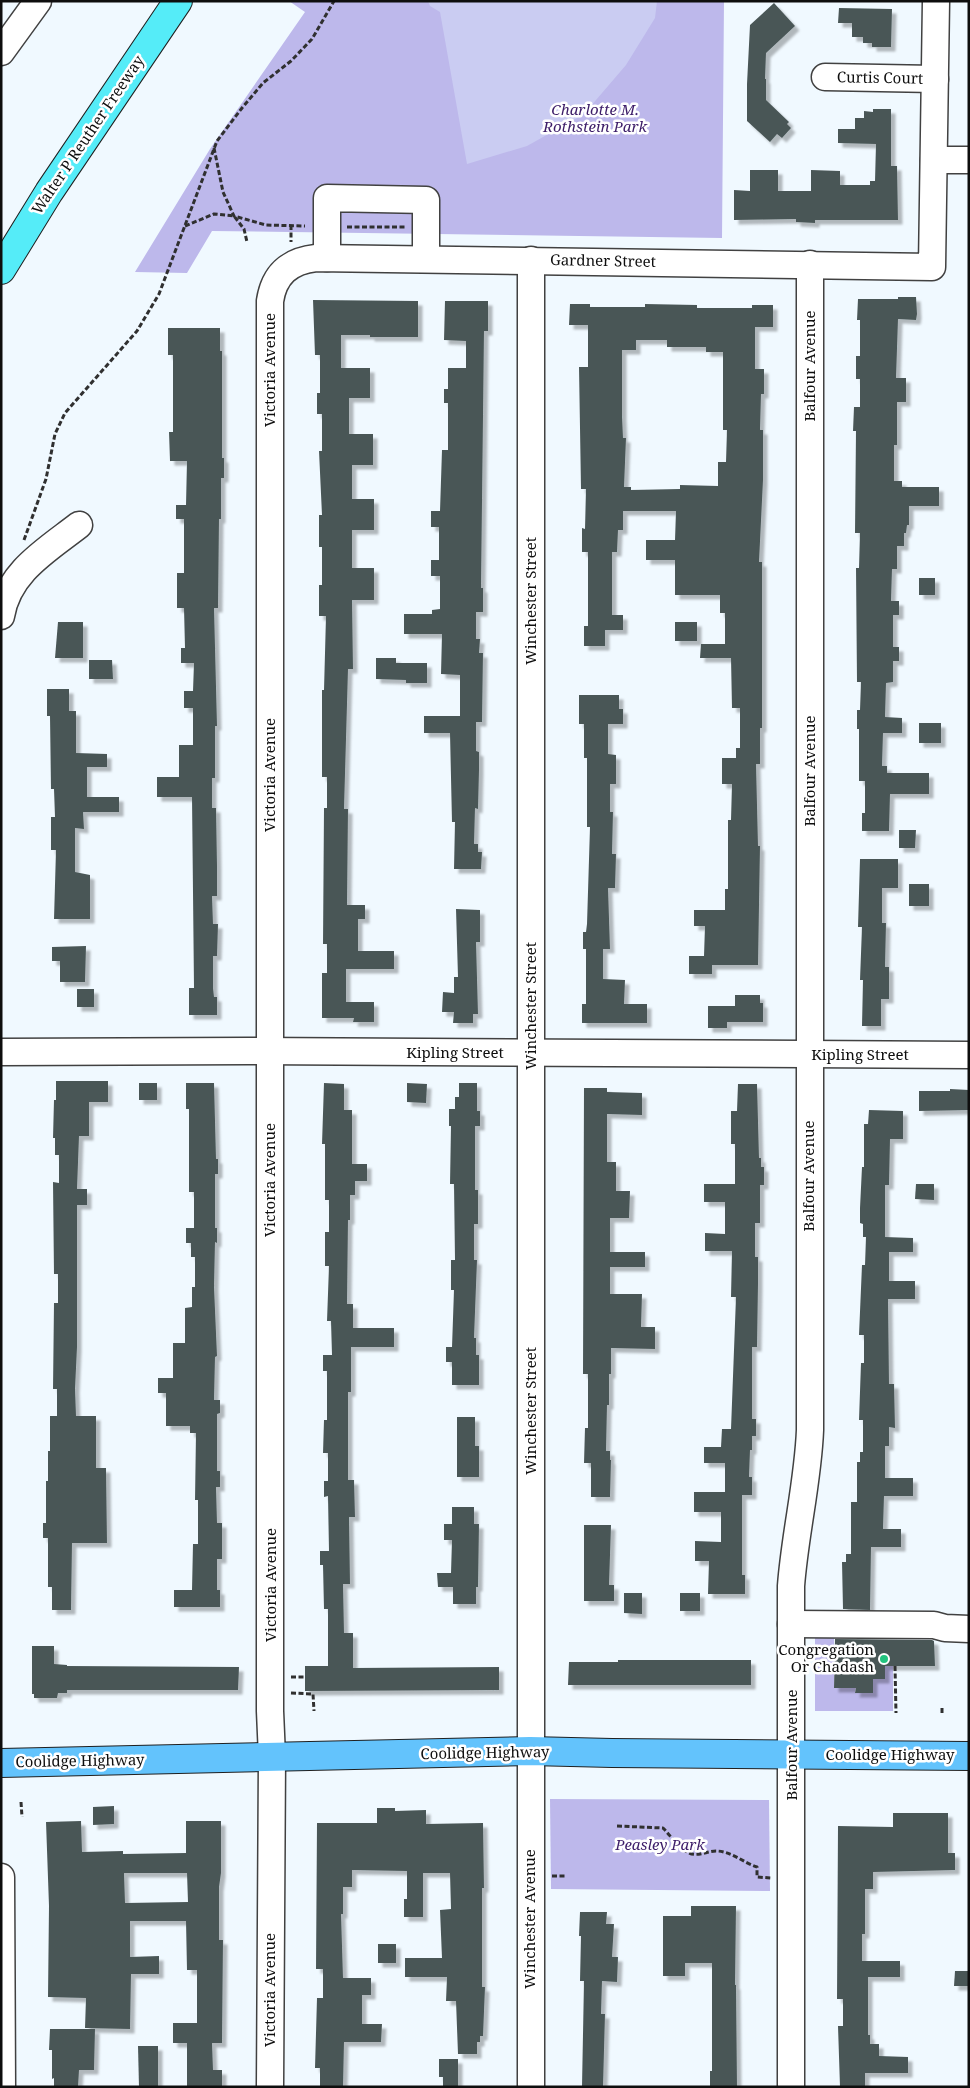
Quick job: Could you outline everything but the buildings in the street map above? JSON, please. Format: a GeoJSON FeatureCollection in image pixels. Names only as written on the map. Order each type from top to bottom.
{"type":"FeatureCollection","features":[{"type":"Feature","properties":{"kind":"highway","name":"Walter P Reuther Freeway"},"geometry":{"type":"LineString","coordinates":[[1,270],[49,192],[178,1]]}},
{"type":"Feature","properties":{"kind":"main road","name":"Coolidge Highway"},"geometry":{"type":"LineString","coordinates":[[1,1762],[530,1751],[969,1756]]}},
{"type":"Feature","properties":{"kind":"street"},"geometry":{"type":"LineString","coordinates":[[1,52],[38,1]]}},
{"type":"Feature","properties":{"kind":"street"},"geometry":{"type":"LineString","coordinates":[[936,1],[934,160],[969,160]]}},
{"type":"Feature","properties":{"kind":"street","name":"Curtis Court"},"geometry":{"type":"LineString","coordinates":[[825,77],[935,79]]}},
{"type":"Feature","properties":{"kind":"street","name":"Gardner Street"},"geometry":{"type":"LineString","coordinates":[[278,276],[298,261],[327,258],[932,266],[934,160]]}},
{"type":"Feature","properties":{"kind":"street"},"geometry":{"type":"LineString","coordinates":[[327,258],[327,198],[426,200],[426,259]]}},
{"type":"Feature","properties":{"kind":"street","name":"Winchester Street"},"geometry":{"type":"LineString","coordinates":[[530,1751],[531,260]]}},
{"type":"Feature","properties":{"kind":"street","name":"Balfour Avenue"},"geometry":{"type":"LineString","coordinates":[[791,2087],[791,1624],[793,1560],[806,1486],[810,1430],[810,264]]}},
{"type":"Feature","properties":{"kind":"street","name":"Victoria Avenue"},"geometry":{"type":"LineString","coordinates":[[270,2087],[272,1757],[270,1711],[269,1052],[270,301],[278,276]]}},
{"type":"Feature","properties":{"kind":"street"},"geometry":{"type":"LineString","coordinates":[[1,616],[13,582],[26,567],[79,525]]}},
{"type":"Feature","properties":{"kind":"street","name":"Kipling Street"},"geometry":{"type":"LineString","coordinates":[[1,1052],[969,1055]]}},
{"type":"Feature","properties":{"kind":"street"},"geometry":{"type":"LineString","coordinates":[[791,1624],[934,1625],[945,1628],[969,1628]]}},
{"type":"Feature","properties":{"kind":"street","name":"Winchester Avenue"},"geometry":{"type":"LineString","coordinates":[[530,1751],[531,2087]]}},
{"type":"Feature","properties":{"kind":"street"},"geometry":{"type":"LineString","coordinates":[[1,1877],[2,2087]]}},
{"type":"Feature","properties":{"kind":"path"},"geometry":{"type":"LineString","coordinates":[[20,548],[46,479],[58,424],[65,413],[137,331],[159,294],[214,148],[242,108],[263,83],[291,61],[312,39],[334,1]]}},
{"type":"Feature","properties":{"kind":"path"},"geometry":{"type":"LineString","coordinates":[[214,148],[223,192],[234,216],[244,229],[247,242]]}},
{"type":"Feature","properties":{"kind":"path"},"geometry":{"type":"LineString","coordinates":[[184,227],[214,214],[234,216],[266,225],[308,226]]}},
{"type":"Feature","properties":{"kind":"path"},"geometry":{"type":"LineString","coordinates":[[291,225],[291,249]]}},
{"type":"Feature","properties":{"kind":"path"},"geometry":{"type":"LineString","coordinates":[[339,227],[406,227]]}},
{"type":"Feature","properties":{"kind":"path"},"geometry":{"type":"LineString","coordinates":[[895,1666],[896,1713]]}},
{"type":"Feature","properties":{"kind":"path"},"geometry":{"type":"LineString","coordinates":[[290,1677],[304,1677]]}},
{"type":"Feature","properties":{"kind":"path"},"geometry":{"type":"LineString","coordinates":[[290,1693],[313,1694],[314,1711]]}},
{"type":"Feature","properties":{"kind":"path"},"geometry":{"type":"LineString","coordinates":[[942,1706],[942,1713]]}},
{"type":"Feature","properties":{"kind":"path"},"geometry":{"type":"LineString","coordinates":[[21,1802],[22,1817]]}},
{"type":"Feature","properties":{"kind":"path"},"geometry":{"type":"LineString","coordinates":[[617,1826],[662,1828],[689,1853],[716,1851],[725,1853],[757,1867],[757,1877],[792,1878]]}},
{"type":"Feature","properties":{"kind":"path"},"geometry":{"type":"LineString","coordinates":[[552,1876],[566,1876]]}},
{"type":"Feature","properties":{"kind":"green space","name":"Charlotte M. Rothstein Park"},"geometry":{"type":"Polygon","coordinates":[[[289,1],[724,1],[722,238],[212,231],[187,273],[135,272],[210,149],[305,12],[289,1]]]}},
{"type":"Feature","properties":{"kind":"green space"},"geometry":{"type":"Polygon","coordinates":[[[815,1629],[834,1629],[834,1688],[856,1688],[855,1692],[872,1692],[873,1679],[885,1679],[885,1666],[893,1666],[893,1711],[815,1711],[815,1629]]]}},
{"type":"Feature","properties":{"kind":"green space","name":"Peasley Park"},"geometry":{"type":"Polygon","coordinates":[[[550,1799],[769,1800],[770,1891],[551,1889],[550,1799]]]}},
{"type":"Feature","properties":{"kind":"shaded area"},"geometry":{"type":"Polygon","coordinates":[[[428,1],[657,1],[655,18],[626,65],[584,114],[527,146],[467,164],[440,12],[430,6],[428,1]]]}},
{"type":"Feature","properties":{"kind":"place","name":"Congregation Or Chadash"},"geometry":{"type":"Point","coordinates":[884,1659]}}]}
